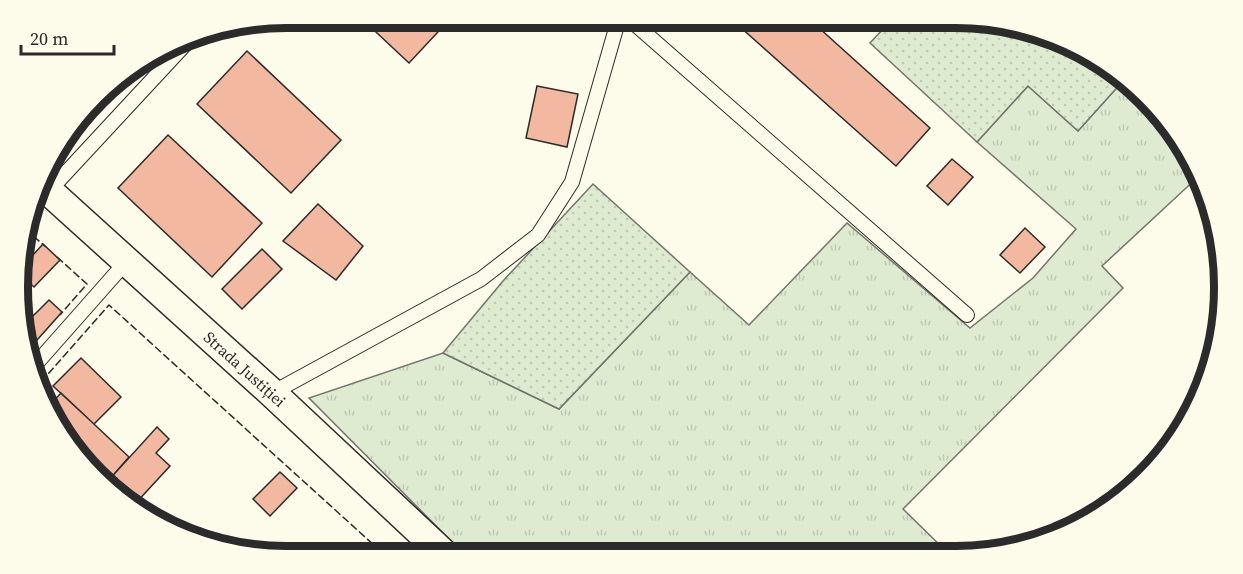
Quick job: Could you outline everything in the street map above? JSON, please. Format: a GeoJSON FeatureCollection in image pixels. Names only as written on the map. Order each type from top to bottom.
{"type":"FeatureCollection","features":[{"type":"Feature","properties":{"kind":"street","name":"Strada Justiției"},"geometry":{"type":"LineString","coordinates":[[47,190],[272,393],[435,546]]}},
{"type":"Feature","properties":{"kind":"lane"},"geometry":{"type":"LineString","coordinates":[[272,393],[481,279],[538,235],[572,182],[616,28]]}},
{"type":"Feature","properties":{"kind":"lane"},"geometry":{"type":"LineString","coordinates":[[639,28],[967,315]]}},
{"type":"Feature","properties":{"kind":"lane"},"geometry":{"type":"LineString","coordinates":[[51,182],[176,54]]}},
{"type":"Feature","properties":{"kind":"lane"},"geometry":{"type":"LineString","coordinates":[[39,360],[126,262]]}},
{"type":"Feature","properties":{"kind":"green space"},"geometry":{"type":"Polygon","coordinates":[[[884,28],[956,28],[1006,33],[1039,42],[1070,55],[1100,72],[1118,86],[1078,131],[1028,86],[977,142],[870,43],[884,28]]]}},
{"type":"Feature","properties":{"kind":"green space"},"geometry":{"type":"Polygon","coordinates":[[[1028,86],[1078,131],[1118,86],[1139,104],[1161,130],[1180,158],[1192,182],[1102,266],[1123,288],[903,509],[941,546],[456,546],[309,398],[443,353],[559,409],[690,272],[749,325],[847,223],[970,328],[1033,278],[1076,229],[977,142],[1028,86]]]}},
{"type":"Feature","properties":{"kind":"green space"},"geometry":{"type":"Polygon","coordinates":[[[593,184],[690,272],[559,409],[443,353],[503,281],[593,184]]]}},
{"type":"Feature","properties":{"kind":"building"},"geometry":{"type":"Polygon","coordinates":[[[372,28],[442,28],[409,63],[372,28]]]}},
{"type":"Feature","properties":{"kind":"building"},"geometry":{"type":"Polygon","coordinates":[[[741,28],[819,28],[930,128],[896,166],[741,28]]]}},
{"type":"Feature","properties":{"kind":"building"},"geometry":{"type":"Polygon","coordinates":[[[247,51],[341,140],[291,193],[197,104],[247,51]]]}},
{"type":"Feature","properties":{"kind":"building"},"geometry":{"type":"Polygon","coordinates":[[[537,86],[578,94],[567,147],[526,138],[537,86]]]}},
{"type":"Feature","properties":{"kind":"building"},"geometry":{"type":"Polygon","coordinates":[[[168,135],[262,223],[212,277],[118,188],[168,135]]]}},
{"type":"Feature","properties":{"kind":"building"},"geometry":{"type":"Polygon","coordinates":[[[952,159],[973,177],[948,205],[927,186],[952,159]]]}},
{"type":"Feature","properties":{"kind":"building"},"geometry":{"type":"Polygon","coordinates":[[[318,204],[363,246],[336,280],[283,241],[318,204]]]}},
{"type":"Feature","properties":{"kind":"building"},"geometry":{"type":"Polygon","coordinates":[[[1025,228],[1045,247],[1020,273],[1000,255],[1025,228]]]}},
{"type":"Feature","properties":{"kind":"building"},"geometry":{"type":"Polygon","coordinates":[[[43,244],[60,260],[34,287],[28,282],[30,258],[43,244]]]}},
{"type":"Feature","properties":{"kind":"building"},"geometry":{"type":"Polygon","coordinates":[[[262,249],[282,269],[242,309],[222,289],[262,249]]]}},
{"type":"Feature","properties":{"kind":"building"},"geometry":{"type":"Polygon","coordinates":[[[49,300],[62,312],[34,343],[31,318],[49,300]]]}},
{"type":"Feature","properties":{"kind":"building"},"geometry":{"type":"Polygon","coordinates":[[[81,358],[121,397],[94,424],[53,386],[81,358]]]}},
{"type":"Feature","properties":{"kind":"building"},"geometry":{"type":"Polygon","coordinates":[[[61,393],[129,457],[112,477],[72,431],[55,400],[61,393]]]}},
{"type":"Feature","properties":{"kind":"building"},"geometry":{"type":"Polygon","coordinates":[[[157,427],[169,439],[156,453],[170,466],[139,499],[112,477],[157,427]]]}},
{"type":"Feature","properties":{"kind":"building"},"geometry":{"type":"Polygon","coordinates":[[[280,472],[297,488],[270,516],[253,499],[280,472]]]}},
{"type":"Feature","properties":{"kind":"fence"},"geometry":{"type":"LineString","coordinates":[[33,236],[46,247]]}},
{"type":"Feature","properties":{"kind":"fence"},"geometry":{"type":"LineString","coordinates":[[57,257],[87,284],[60,315]]}},
{"type":"Feature","properties":{"kind":"fence"},"geometry":{"type":"LineString","coordinates":[[45,378],[109,305],[375,546]]}}]}
